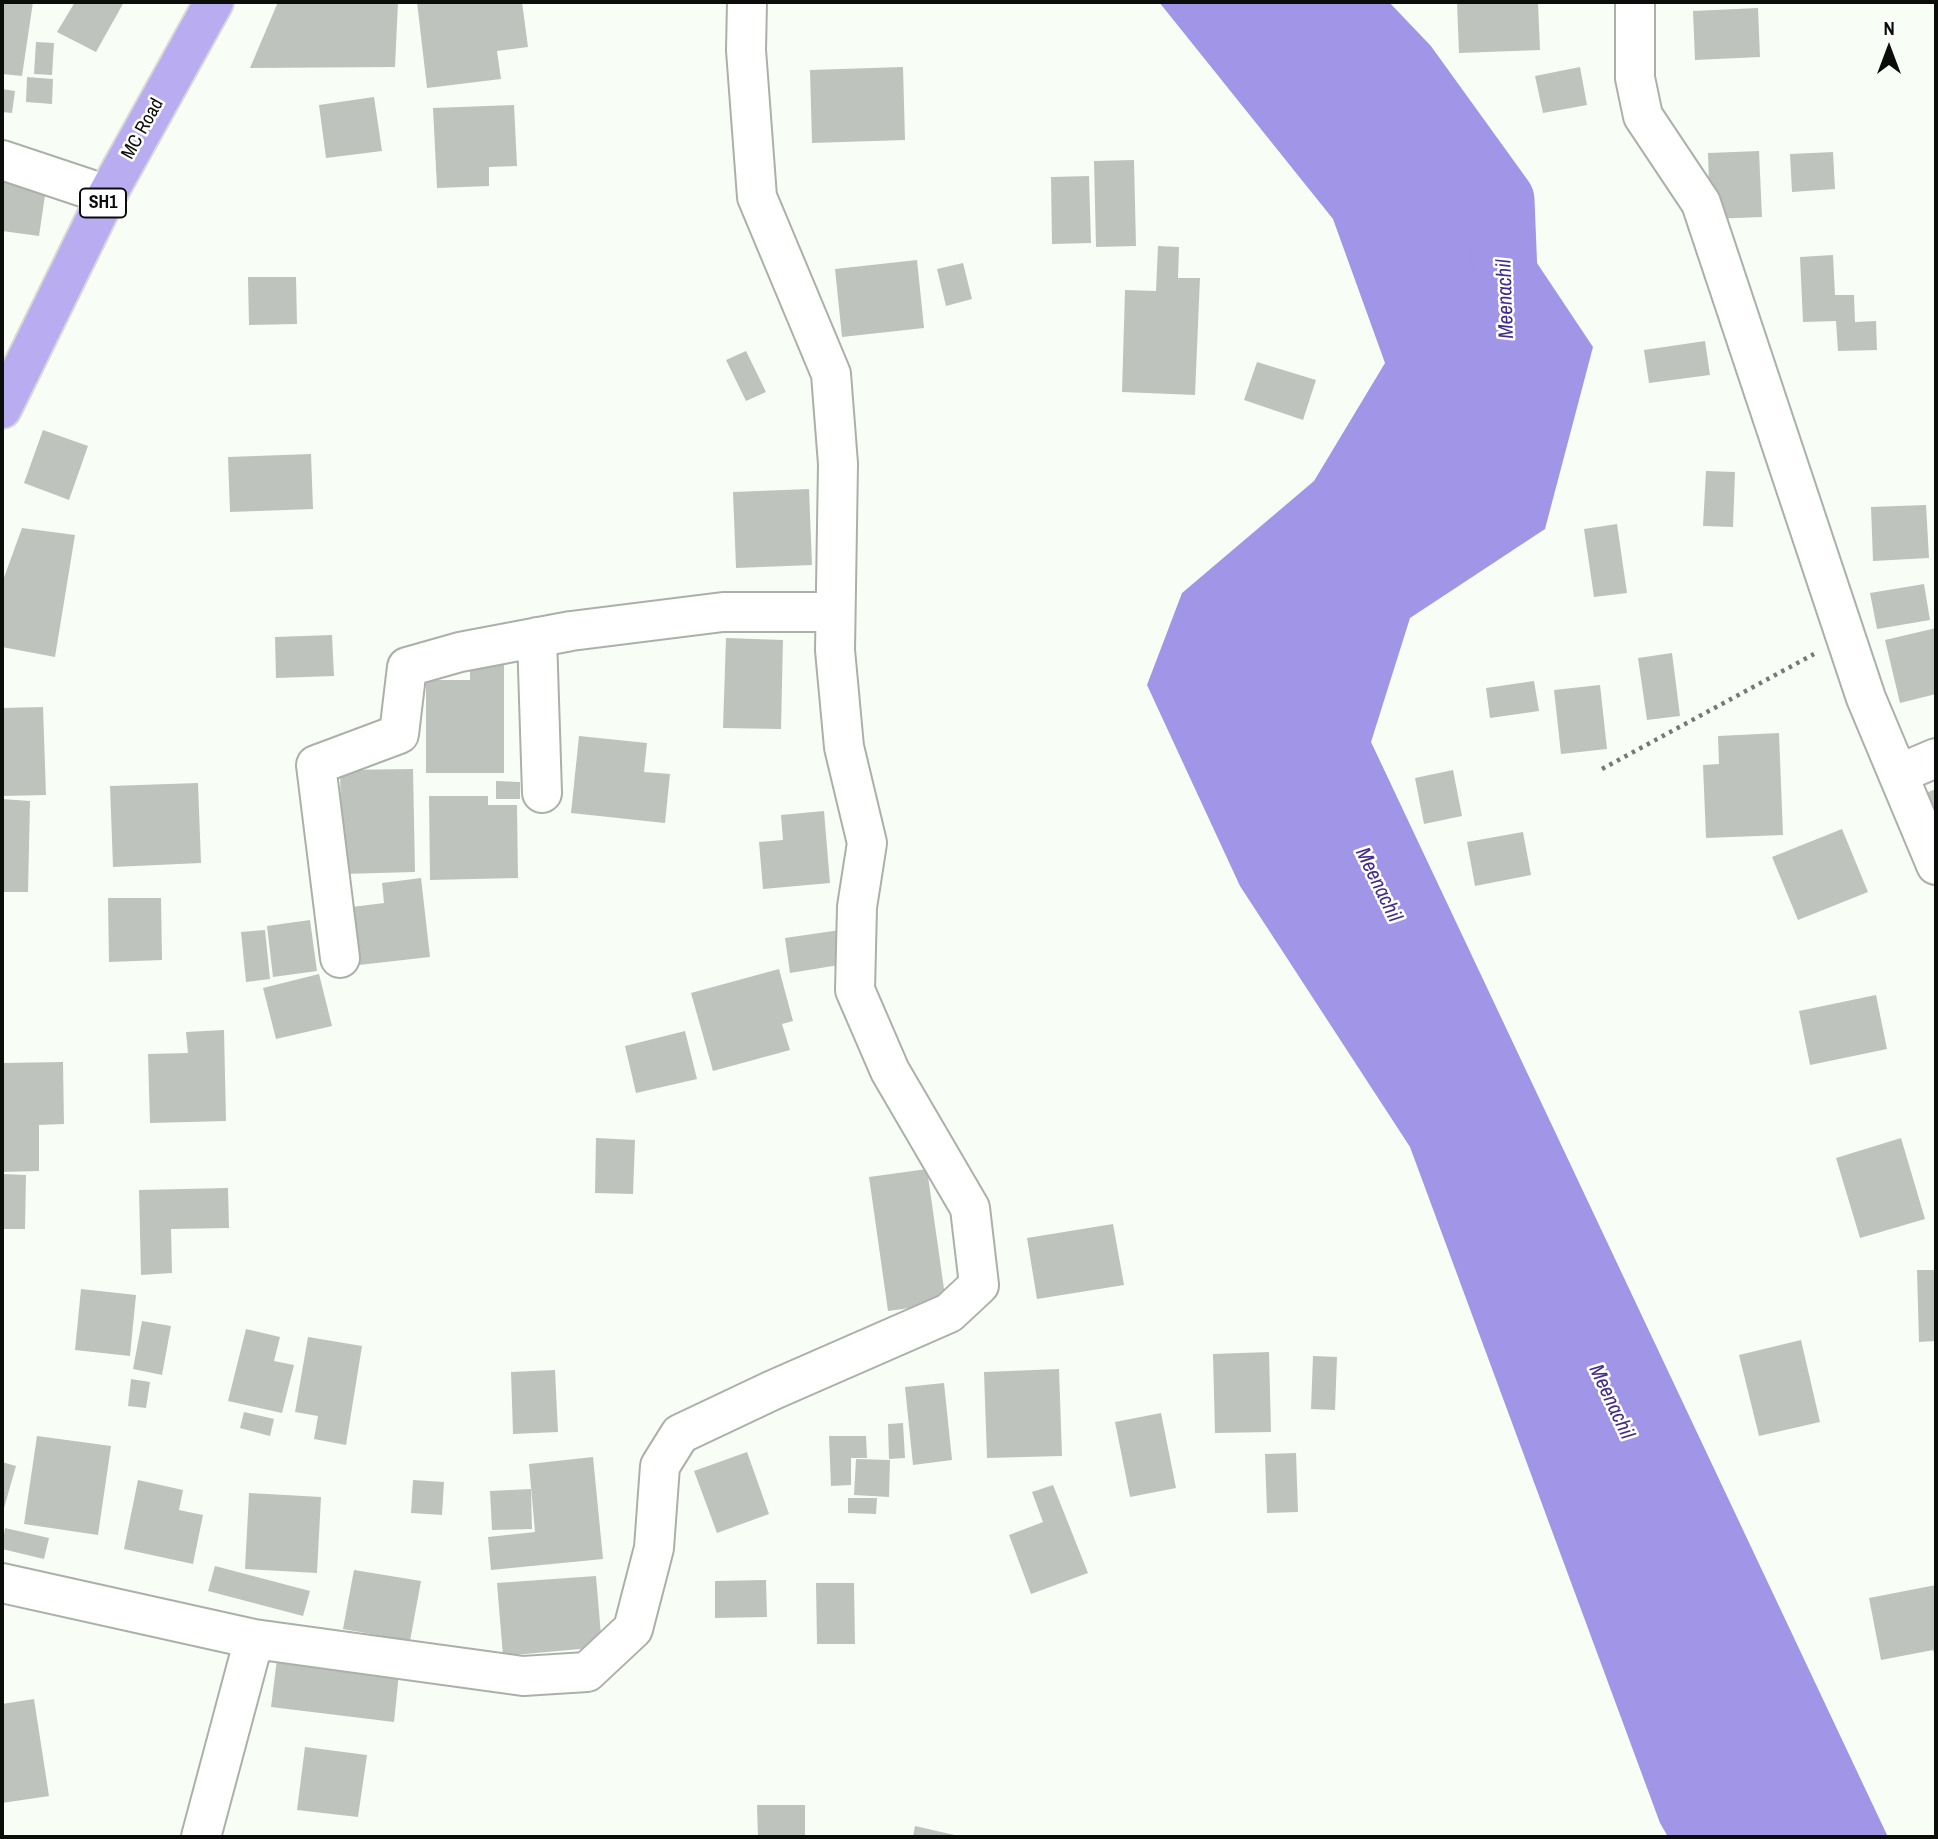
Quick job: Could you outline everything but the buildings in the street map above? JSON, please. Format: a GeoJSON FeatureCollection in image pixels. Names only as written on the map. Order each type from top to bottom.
{"type":"FeatureCollection","features":[{"type":"Feature","properties":{"kind":"main road","name":"MC Road"},"geometry":{"type":"LineString","coordinates":[[2,409],[107,195],[214,2]]}},
{"type":"Feature","properties":{"kind":"street"},"geometry":{"type":"LineString","coordinates":[[2,1583],[254,1639],[523,1676],[587,1672],[634,1629],[654,1548],[660,1466],[680,1434],[773,1390],[950,1313],[979,1285],[970,1208],[890,1071],[855,990],[857,907],[867,844],[844,747],[835,612],[838,464],[831,374],[757,197],[746,50],[747,2]]}},
{"type":"Feature","properties":{"kind":"street"},"geometry":{"type":"LineString","coordinates":[[1636,2],[1635,78],[1643,116],[1701,203],[1866,698],[1936,865]]}},
{"type":"Feature","properties":{"kind":"street"},"geometry":{"type":"LineString","coordinates":[[2,160],[107,195]]}},
{"type":"Feature","properties":{"kind":"street"},"geometry":{"type":"LineString","coordinates":[[340,958],[316,765],[399,734],[407,667],[460,652],[537,637],[723,612],[835,612]]}},
{"type":"Feature","properties":{"kind":"street"},"geometry":{"type":"LineString","coordinates":[[537,637],[542,793]]}},
{"type":"Feature","properties":{"kind":"street"},"geometry":{"type":"LineString","coordinates":[[1898,774],[1936,758]]}},
{"type":"Feature","properties":{"kind":"street"},"geometry":{"type":"LineString","coordinates":[[201,1837],[254,1639]]}},
{"type":"Feature","properties":{"kind":"path"},"geometry":{"type":"LineString","coordinates":[[1602,769],[1845,637]]}},
{"type":"Feature","properties":{"kind":"water"},"geometry":{"type":"Polygon","coordinates":[[[1159,2],[1363,2],[1593,347],[1545,529],[1410,618],[1371,742],[1888,1837],[1668,1837],[1660,1823],[1410,1147],[1240,886],[1147,685],[1182,593],[1314,481],[1385,363],[1333,219],[1159,2]]]}},
{"type":"Feature","properties":{"kind":"waterway","name":"Meenachil"},"geometry":{"type":"LineString","coordinates":[[1344,2],[1406,67],[1502,200],[1506,299]]}}]}
